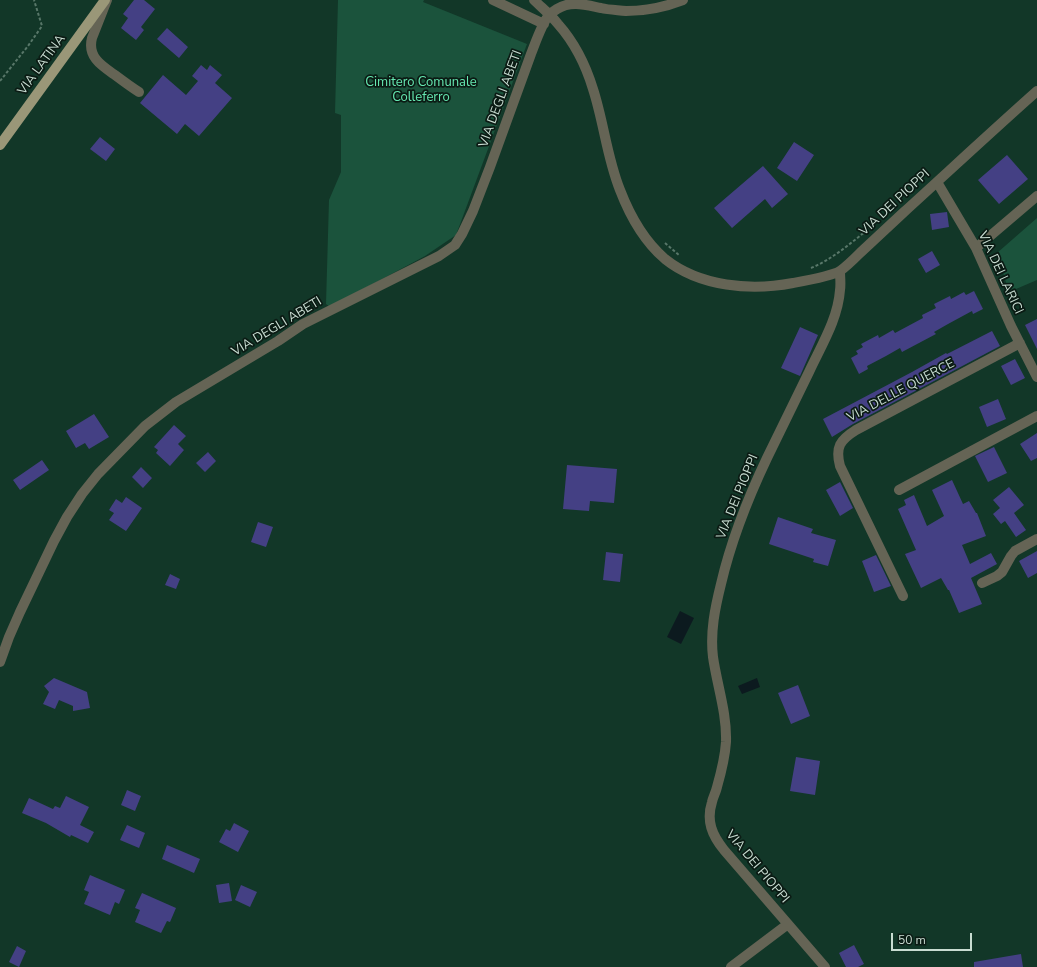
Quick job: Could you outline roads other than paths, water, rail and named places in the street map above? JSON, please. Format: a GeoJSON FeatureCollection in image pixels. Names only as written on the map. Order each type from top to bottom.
{"type":"FeatureCollection","features":[{"type":"Feature","properties":{"kind":"main road","name":"VIA LATINA"},"geometry":{"type":"LineString","coordinates":[[0,145],[106,0]]}},
{"type":"Feature","properties":{"kind":"street"},"geometry":{"type":"LineString","coordinates":[[106,0],[92,38],[92,52],[94,57],[102,65],[139,92]]}},
{"type":"Feature","properties":{"kind":"street"},"geometry":{"type":"LineString","coordinates":[[493,0],[544,24]]}},
{"type":"Feature","properties":{"kind":"street"},"geometry":{"type":"LineString","coordinates":[[534,0],[558,23],[567,35],[585,68],[596,100],[610,160],[620,190],[638,227],[646,239],[665,259],[682,270],[702,278],[723,284],[743,286],[760,287],[786,284],[840,271]]}},
{"type":"Feature","properties":{"kind":"street"},"geometry":{"type":"LineString","coordinates":[[549,14],[561,7],[571,4],[581,4],[602,9],[626,11],[648,9],[683,0]]}},
{"type":"Feature","properties":{"kind":"street","name":"VIA DEGLI ABETI"},"geometry":{"type":"LineString","coordinates":[[0,662],[23,605],[67,517],[98,474],[145,426],[176,402],[278,341],[303,324],[440,256],[458,242],[482,188],[531,54],[549,14]]}},
{"type":"Feature","properties":{"kind":"street","name":"VIA DEI PIOPPI"},"geometry":{"type":"LineString","coordinates":[[825,967],[720,846],[710,826],[709,818],[711,805],[724,759],[726,739],[724,711],[713,657],[712,630],[723,577],[733,543],[750,496],[766,459],[833,319],[840,290],[840,271],[1037,92]]}},
{"type":"Feature","properties":{"kind":"street","name":"VIA DEI LARICI"},"geometry":{"type":"LineString","coordinates":[[937,182],[976,248],[997,295],[1037,376]]}},
{"type":"Feature","properties":{"kind":"street"},"geometry":{"type":"LineString","coordinates":[[976,248],[1037,196]]}},
{"type":"Feature","properties":{"kind":"street","name":"VIA DELLE QUERCE"},"geometry":{"type":"LineString","coordinates":[[903,596],[840,466],[838,455],[839,445],[845,438],[856,430],[1020,343]]}},
{"type":"Feature","properties":{"kind":"street"},"geometry":{"type":"LineString","coordinates":[[899,490],[1037,416]]}},
{"type":"Feature","properties":{"kind":"street"},"geometry":{"type":"LineString","coordinates":[[982,583],[1002,572],[1015,551],[1037,539]]}},
{"type":"Feature","properties":{"kind":"street"},"geometry":{"type":"LineString","coordinates":[[731,967],[788,924]]}},
{"type":"Feature","properties":{"kind":"park label","name":"Cimitero Comunale Colleferro"},"geometry":{"type":"Point","coordinates":[421,90]}}]}
